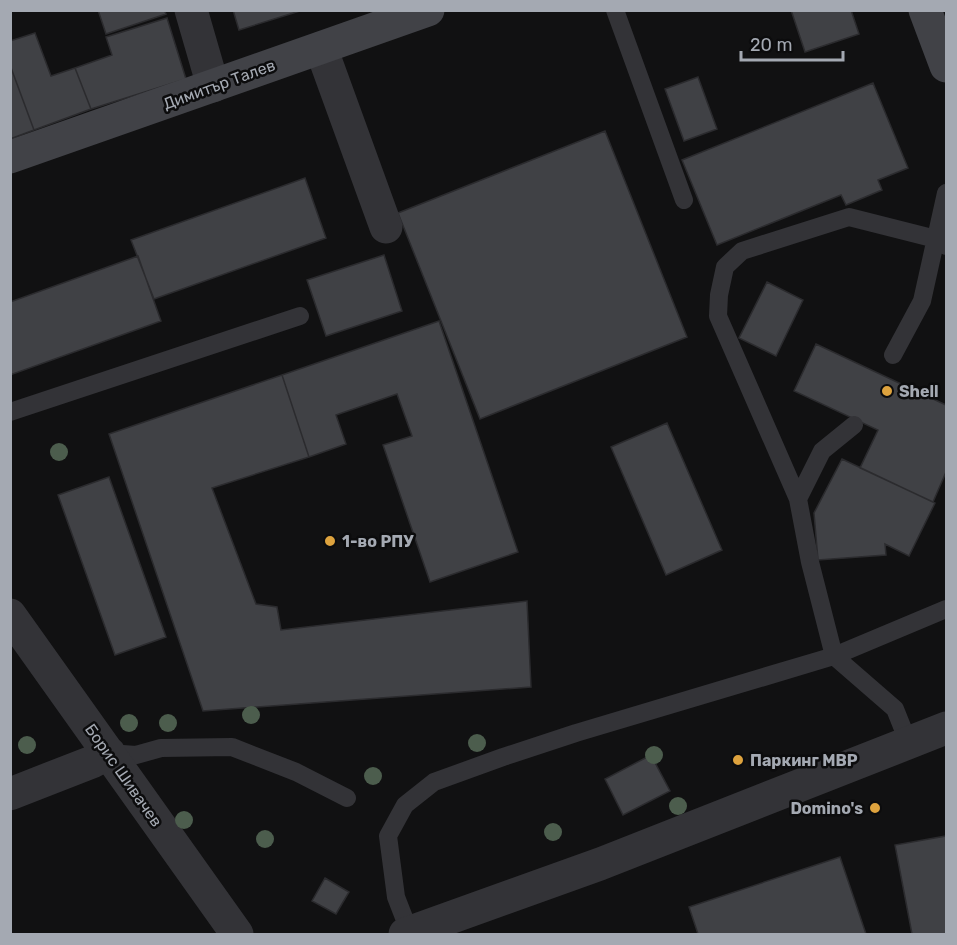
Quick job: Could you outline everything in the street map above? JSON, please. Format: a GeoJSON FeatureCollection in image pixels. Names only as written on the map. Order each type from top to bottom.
{"type":"FeatureCollection","features":[{"type":"Feature","properties":{"kind":"street"},"geometry":{"type":"LineString","coordinates":[[191,10],[213,86]]}},
{"type":"Feature","properties":{"kind":"street","name":"Димитър Талев"},"geometry":{"type":"LineString","coordinates":[[10,157],[428,10]]}},
{"type":"Feature","properties":{"kind":"street"},"geometry":{"type":"LineString","coordinates":[[925,10],[946,66]]}},
{"type":"Feature","properties":{"kind":"street"},"geometry":{"type":"LineString","coordinates":[[321,48],[386,227]]}},
{"type":"Feature","properties":{"kind":"street","name":"Борис Шивачев"},"geometry":{"type":"LineString","coordinates":[[10,615],[237,934]]}},
{"type":"Feature","properties":{"kind":"street"},"geometry":{"type":"LineString","coordinates":[[409,934],[600,864],[946,728]]}},
{"type":"Feature","properties":{"kind":"street"},"geometry":{"type":"LineString","coordinates":[[10,794],[92,762],[109,753]]}},
{"type":"Feature","properties":{"kind":"lane"},"geometry":{"type":"LineString","coordinates":[[615,10],[684,200]]}},
{"type":"Feature","properties":{"kind":"lane"},"geometry":{"type":"LineString","coordinates":[[893,355],[922,301],[941,242],[946,193]]}},
{"type":"Feature","properties":{"kind":"lane"},"geometry":{"type":"LineString","coordinates":[[909,744],[895,709],[834,656],[810,562],[798,499],[718,316],[719,295],[725,267],[742,251],[849,218],[941,242]]}},
{"type":"Feature","properties":{"kind":"lane"},"geometry":{"type":"LineString","coordinates":[[10,412],[300,316]]}},
{"type":"Feature","properties":{"kind":"lane"},"geometry":{"type":"LineString","coordinates":[[798,499],[822,451],[854,425]]}},
{"type":"Feature","properties":{"kind":"lane"},"geometry":{"type":"LineString","coordinates":[[409,934],[396,897],[388,836],[405,805],[434,782],[576,733],[834,656],[946,609]]}},
{"type":"Feature","properties":{"kind":"lane"},"geometry":{"type":"LineString","coordinates":[[109,753],[136,755],[161,748],[232,747],[296,772],[347,798]]}},
{"type":"Feature","properties":{"kind":"building"},"geometry":{"type":"Polygon","coordinates":[[[98,10],[164,10],[166,14],[106,34],[98,10]]]}},
{"type":"Feature","properties":{"kind":"building"},"geometry":{"type":"Polygon","coordinates":[[[233,10],[303,10],[239,30],[233,10]]]}},
{"type":"Feature","properties":{"kind":"building"},"geometry":{"type":"Polygon","coordinates":[[[791,10],[851,10],[859,34],[805,52],[791,10]]]}},
{"type":"Feature","properties":{"kind":"building"},"geometry":{"type":"Polygon","coordinates":[[[167,18],[186,79],[91,109],[75,68],[112,55],[106,37],[167,18]]]}},
{"type":"Feature","properties":{"kind":"building"},"geometry":{"type":"Polygon","coordinates":[[[35,33],[51,76],[75,68],[91,109],[34,130],[10,65],[10,41],[35,33]]]}},
{"type":"Feature","properties":{"kind":"building"},"geometry":{"type":"Polygon","coordinates":[[[10,65],[34,130],[10,139],[10,65]]]}},
{"type":"Feature","properties":{"kind":"building"},"geometry":{"type":"Polygon","coordinates":[[[698,77],[717,129],[684,141],[665,89],[698,77]]]}},
{"type":"Feature","properties":{"kind":"building"},"geometry":{"type":"Polygon","coordinates":[[[873,83],[908,168],[878,180],[882,190],[846,205],[841,195],[717,245],[682,160],[873,83]]]}},
{"type":"Feature","properties":{"kind":"building"},"geometry":{"type":"Polygon","coordinates":[[[605,131],[687,337],[480,419],[398,213],[605,131]]]}},
{"type":"Feature","properties":{"kind":"building"},"geometry":{"type":"Polygon","coordinates":[[[305,178],[326,238],[154,299],[131,240],[305,178]]]}},
{"type":"Feature","properties":{"kind":"building"},"geometry":{"type":"Polygon","coordinates":[[[384,255],[402,311],[326,336],[307,280],[384,255]]]}},
{"type":"Feature","properties":{"kind":"building"},"geometry":{"type":"Polygon","coordinates":[[[138,256],[161,321],[10,375],[10,302],[138,256]]]}},
{"type":"Feature","properties":{"kind":"building"},"geometry":{"type":"Polygon","coordinates":[[[767,282],[803,300],[776,356],[739,338],[767,282]]]}},
{"type":"Feature","properties":{"kind":"building"},"geometry":{"type":"Polygon","coordinates":[[[439,321],[518,552],[430,582],[383,445],[412,436],[397,394],[336,415],[346,444],[309,457],[282,375],[439,321]]]}},
{"type":"Feature","properties":{"kind":"building"},"geometry":{"type":"Polygon","coordinates":[[[816,344],[946,405],[946,472],[933,502],[860,468],[878,430],[794,391],[816,344]]]}},
{"type":"Feature","properties":{"kind":"building"},"geometry":{"type":"Polygon","coordinates":[[[282,375],[309,457],[212,488],[256,604],[277,607],[281,630],[527,601],[531,687],[203,711],[109,434],[282,375]]]}},
{"type":"Feature","properties":{"kind":"building"},"geometry":{"type":"Polygon","coordinates":[[[667,423],[722,550],[666,575],[611,447],[667,423]]]}},
{"type":"Feature","properties":{"kind":"building"},"geometry":{"type":"Polygon","coordinates":[[[842,459],[935,503],[909,556],[885,544],[886,555],[818,560],[814,513],[842,459]]]}},
{"type":"Feature","properties":{"kind":"building"},"geometry":{"type":"Polygon","coordinates":[[[109,477],[166,637],[115,655],[58,495],[109,477]]]}},
{"type":"Feature","properties":{"kind":"building"},"geometry":{"type":"Polygon","coordinates":[[[651,755],[670,791],[623,815],[605,779],[651,755]]]}},
{"type":"Feature","properties":{"kind":"building"},"geometry":{"type":"Polygon","coordinates":[[[946,836],[946,934],[912,934],[895,845],[946,836]]]}},
{"type":"Feature","properties":{"kind":"building"},"geometry":{"type":"Polygon","coordinates":[[[840,857],[866,934],[698,934],[689,907],[840,857]]]}},
{"type":"Feature","properties":{"kind":"building"},"geometry":{"type":"Polygon","coordinates":[[[325,878],[349,892],[336,914],[312,901],[325,878]]]}},
{"type":"Feature","properties":{"kind":"place","name":"Shell"},"geometry":{"type":"Point","coordinates":[887,391]}},
{"type":"Feature","properties":{"kind":"place","name":"1-во РПУ"},"geometry":{"type":"Point","coordinates":[330,541]}},
{"type":"Feature","properties":{"kind":"place","name":"Паркинг МВР"},"geometry":{"type":"Point","coordinates":[738,760]}},
{"type":"Feature","properties":{"kind":"place","name":"Domino's"},"geometry":{"type":"Point","coordinates":[875,808]}}]}
